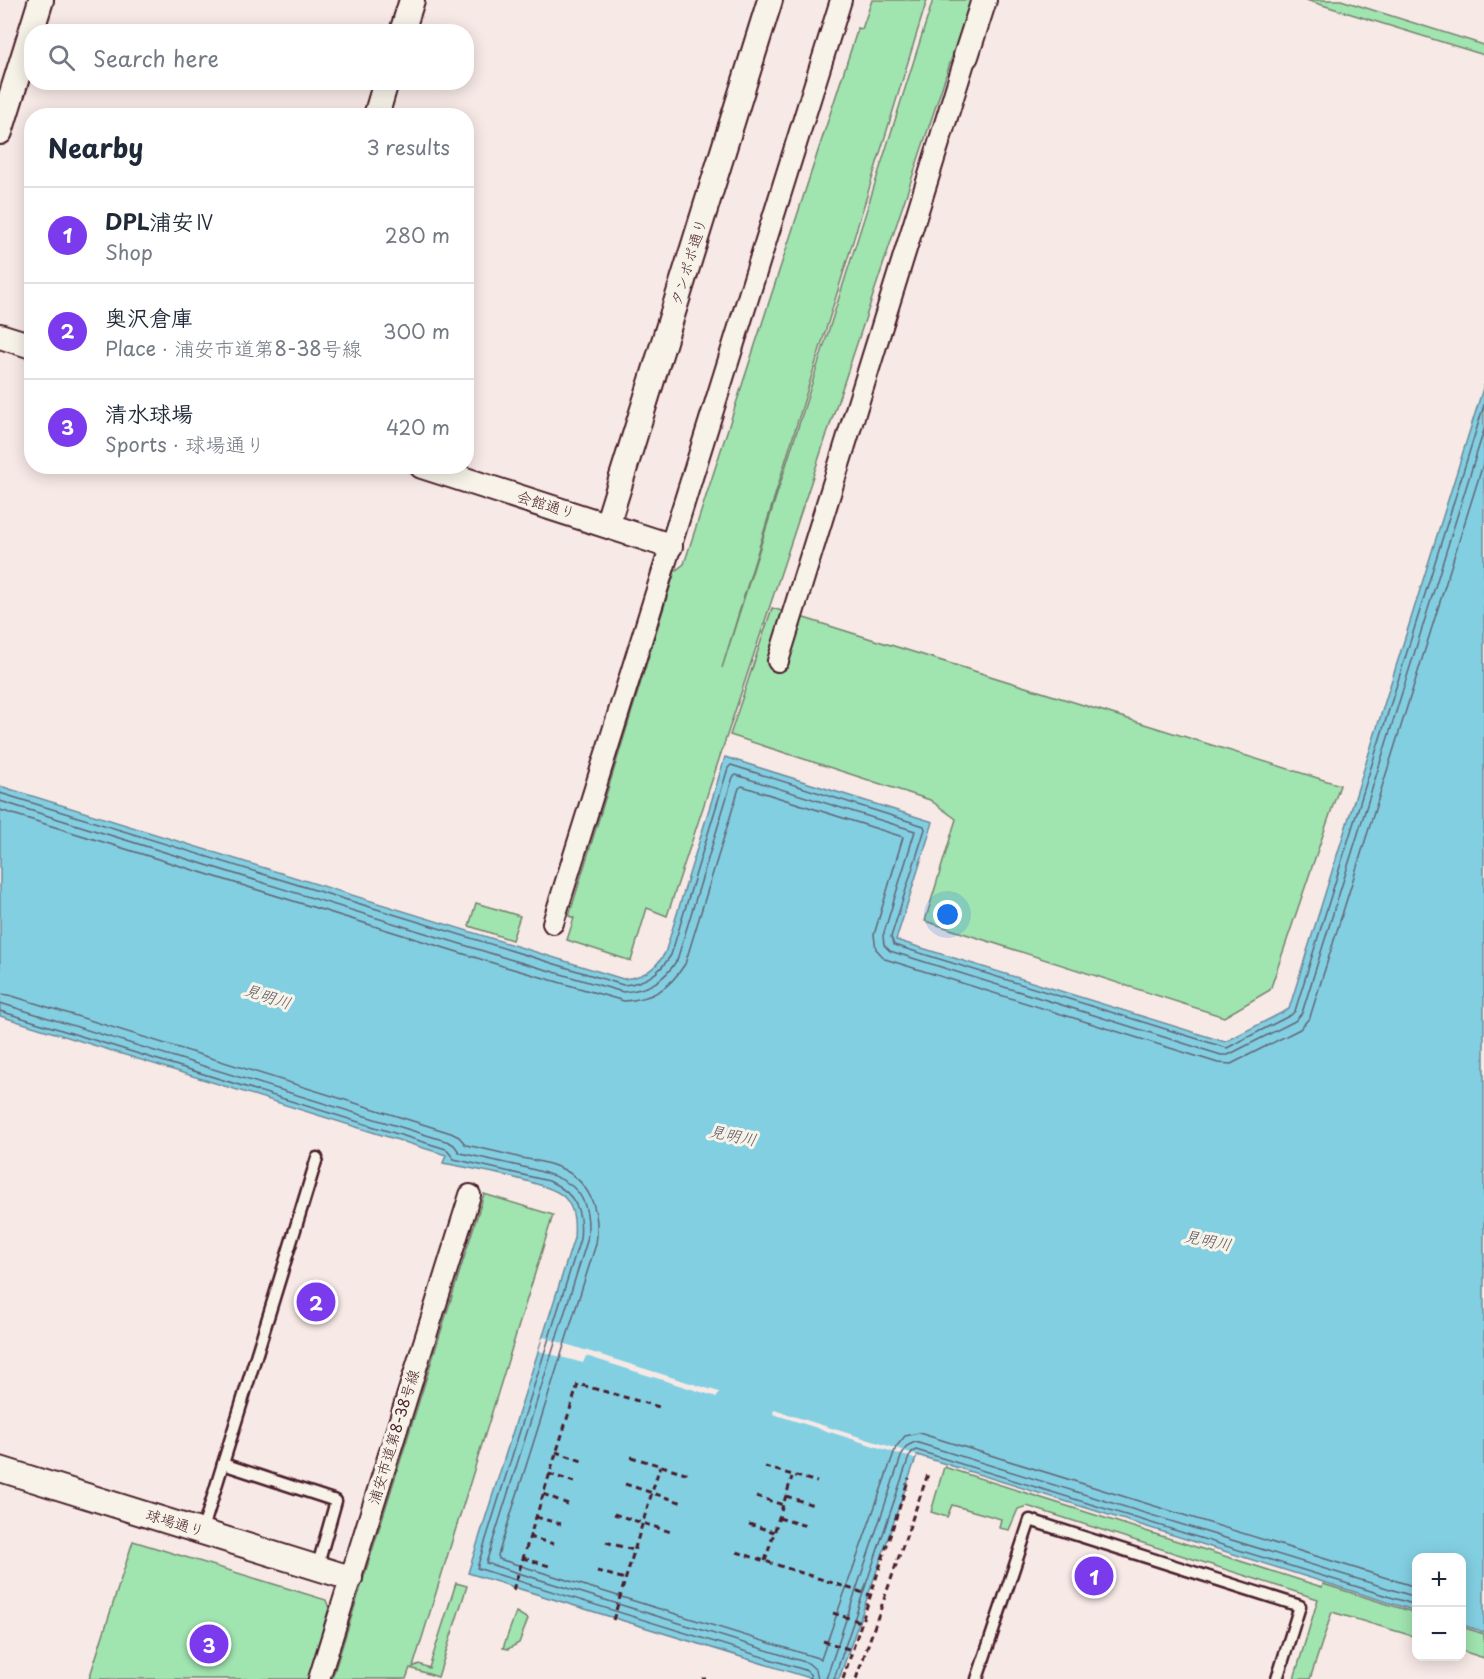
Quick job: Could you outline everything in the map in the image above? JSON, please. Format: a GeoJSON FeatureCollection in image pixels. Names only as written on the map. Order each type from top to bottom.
{"type":"FeatureCollection","features":[{"type":"Feature","properties":{"kind":"street"},"geometry":{"type":"LineString","coordinates":[[34,24],[41,0]]}},
{"type":"Feature","properties":{"kind":"street"},"geometry":{"type":"LineString","coordinates":[[404,24],[412,0]]}},
{"type":"Feature","properties":{"kind":"street","name":"タンポポ通り"},"geometry":{"type":"LineString","coordinates":[[607,525],[770,0]]}},
{"type":"Feature","properties":{"kind":"street"},"geometry":{"type":"LineString","coordinates":[[553,923],[841,0]]}},
{"type":"Feature","properties":{"kind":"street"},"geometry":{"type":"LineString","coordinates":[[778,661],[984,0]]}},
{"type":"Feature","properties":{"kind":"street"},"geometry":{"type":"LineString","coordinates":[[0,132],[24,55]]}},
{"type":"Feature","properties":{"kind":"street"},"geometry":{"type":"LineString","coordinates":[[378,108],[384,90]]}},
{"type":"Feature","properties":{"kind":"street"},"geometry":{"type":"LineString","coordinates":[[0,336],[24,344]]}},
{"type":"Feature","properties":{"kind":"street","name":"会館通り"},"geometry":{"type":"LineString","coordinates":[[447,474],[670,546]]}},
{"type":"Feature","properties":{"kind":"street","name":"浦安市道第8-38号線"},"geometry":{"type":"LineString","coordinates":[[319,1679],[470,1195]]}},
{"type":"Feature","properties":{"kind":"street","name":"球場通り"},"geometry":{"type":"LineString","coordinates":[[0,1469],[350,1578]]}},
{"type":"Feature","properties":{"kind":"lane"},"geometry":{"type":"LineString","coordinates":[[202,1532],[317,1158]]}},
{"type":"Feature","properties":{"kind":"lane"},"geometry":{"type":"LineString","coordinates":[[223,1464],[336,1501],[317,1568]]}},
{"type":"Feature","properties":{"kind":"lane"},"geometry":{"type":"LineString","coordinates":[[977,1679],[1030,1520],[1299,1606],[1276,1679]]}},
{"type":"Feature","properties":{"kind":"path"},"geometry":{"type":"LineString","coordinates":[[513,1590],[578,1384],[663,1408]]}},
{"type":"Feature","properties":{"kind":"path"},"geometry":{"type":"LineString","coordinates":[[556,1452],[582,1461]]}},
{"type":"Feature","properties":{"kind":"path"},"geometry":{"type":"LineString","coordinates":[[631,1457],[688,1473]]}},
{"type":"Feature","properties":{"kind":"path"},"geometry":{"type":"LineString","coordinates":[[613,1620],[660,1466]]}},
{"type":"Feature","properties":{"kind":"path"},"geometry":{"type":"LineString","coordinates":[[765,1467],[792,1477],[818,1482]]}},
{"type":"Feature","properties":{"kind":"path"},"geometry":{"type":"LineString","coordinates":[[549,1474],[574,1482]]}},
{"type":"Feature","properties":{"kind":"path"},"geometry":{"type":"LineString","coordinates":[[856,1679],[928,1474]]}},
{"type":"Feature","properties":{"kind":"path"},"geometry":{"type":"LineString","coordinates":[[765,1561],[792,1477]]}},
{"type":"Feature","properties":{"kind":"path"},"geometry":{"type":"LineString","coordinates":[[843,1679],[909,1478]]}},
{"type":"Feature","properties":{"kind":"path"},"geometry":{"type":"LineString","coordinates":[[625,1484],[683,1503]]}},
{"type":"Feature","properties":{"kind":"path"},"geometry":{"type":"LineString","coordinates":[[543,1494],[568,1504]]}},
{"type":"Feature","properties":{"kind":"path"},"geometry":{"type":"LineString","coordinates":[[756,1496],[783,1505]]}},
{"type":"Feature","properties":{"kind":"path"},"geometry":{"type":"LineString","coordinates":[[786,1496],[813,1505]]}},
{"type":"Feature","properties":{"kind":"path"},"geometry":{"type":"LineString","coordinates":[[614,1514],[674,1533]]}},
{"type":"Feature","properties":{"kind":"path"},"geometry":{"type":"LineString","coordinates":[[536,1516],[561,1524]]}},
{"type":"Feature","properties":{"kind":"path"},"geometry":{"type":"LineString","coordinates":[[779,1518],[806,1527]]}},
{"type":"Feature","properties":{"kind":"path"},"geometry":{"type":"LineString","coordinates":[[749,1524],[774,1532]]}},
{"type":"Feature","properties":{"kind":"path"},"geometry":{"type":"LineString","coordinates":[[529,1537],[554,1544]]}},
{"type":"Feature","properties":{"kind":"path"},"geometry":{"type":"LineString","coordinates":[[606,1542],[634,1551]]}},
{"type":"Feature","properties":{"kind":"path"},"geometry":{"type":"LineString","coordinates":[[737,1552],[870,1595]]}},
{"type":"Feature","properties":{"kind":"path"},"geometry":{"type":"LineString","coordinates":[[523,1558],[549,1566]]}},
{"type":"Feature","properties":{"kind":"path"},"geometry":{"type":"LineString","coordinates":[[597,1571],[625,1579]]}},
{"type":"Feature","properties":{"kind":"path"},"geometry":{"type":"LineString","coordinates":[[833,1613],[861,1622]]}},
{"type":"Feature","properties":{"kind":"path"},"geometry":{"type":"LineString","coordinates":[[824,1641],[852,1650]]}},
{"type":"Feature","properties":{"kind":"green space"},"geometry":{"type":"Polygon","coordinates":[[[872,0],[927,0],[722,668],[933,0],[971,0],[667,916],[647,908],[631,961],[567,940],[574,918],[569,916],[675,571],[684,564],[858,28],[862,29],[872,0]]]}},
{"type":"Feature","properties":{"kind":"green space"},"geometry":{"type":"Polygon","coordinates":[[[1306,0],[1341,0],[1484,45],[1484,55],[1306,0]]]}},
{"type":"Feature","properties":{"kind":"green space"},"geometry":{"type":"Polygon","coordinates":[[[772,608],[1340,785],[1270,990],[1224,1017],[925,921],[956,819],[930,800],[730,735],[772,608]]]}},
{"type":"Feature","properties":{"kind":"green space"},"geometry":{"type":"Polygon","coordinates":[[[476,903],[520,916],[512,940],[469,926],[476,903]]]}},
{"type":"Feature","properties":{"kind":"green space"},"geometry":{"type":"Polygon","coordinates":[[[484,1194],[553,1215],[413,1667],[419,1664],[429,1668],[456,1583],[467,1586],[438,1677],[410,1668],[406,1679],[332,1679],[484,1194]]]}},
{"type":"Feature","properties":{"kind":"green space"},"geometry":{"type":"Polygon","coordinates":[[[944,1467],[1322,1587],[1323,1584],[1412,1612],[1412,1636],[1332,1612],[1310,1679],[1294,1679],[1318,1599],[1027,1506],[1018,1509],[1009,1530],[999,1528],[1001,1519],[952,1505],[947,1517],[931,1512],[944,1467]]]}},
{"type":"Feature","properties":{"kind":"green space"},"geometry":{"type":"Polygon","coordinates":[[[133,1541],[326,1600],[329,1608],[308,1679],[89,1679],[133,1541]]]}},
{"type":"Feature","properties":{"kind":"green space"},"geometry":{"type":"Polygon","coordinates":[[[516,1612],[528,1619],[519,1643],[508,1649],[503,1648],[516,1612]]]}},
{"type":"Feature","properties":{"kind":"green space"},"geometry":{"type":"Polygon","coordinates":[[[1466,1628],[1484,1634],[1484,1658],[1466,1652],[1466,1628]]]}},
{"type":"Feature","properties":{"kind":"water","name":"見明川"},"geometry":{"type":"Polygon","coordinates":[[[1484,385],[1484,1632],[1466,1626],[1466,1553],[1412,1553],[1412,1610],[917,1455],[839,1679],[813,1679],[468,1573],[574,1238],[573,1212],[568,1202],[557,1192],[544,1186],[509,1176],[443,1163],[446,1155],[0,1016],[0,786],[623,979],[648,972],[665,953],[725,757],[933,822],[896,940],[1225,1042],[1289,1009],[1484,385]]]}},
{"type":"Feature","properties":{"kind":"pier"},"geometry":{"type":"Polygon","coordinates":[[[543,1337],[719,1392],[717,1397],[586,1356],[583,1363],[539,1351],[543,1337]]]}},
{"type":"Feature","properties":{"kind":"pier"},"geometry":{"type":"Polygon","coordinates":[[[774,1410],[917,1455],[915,1459],[773,1414],[774,1410]]]}},
{"type":"Feature","properties":{"kind":"place","name":"奥沢倉庫"},"geometry":{"type":"Point","coordinates":[316,1302]}},
{"type":"Feature","properties":{"kind":"place","name":"DPL浦安Ⅳ"},"geometry":{"type":"Point","coordinates":[1094,1576]}},
{"type":"Feature","properties":{"kind":"place","name":"清水球場"},"geometry":{"type":"Point","coordinates":[209,1644]}}]}
